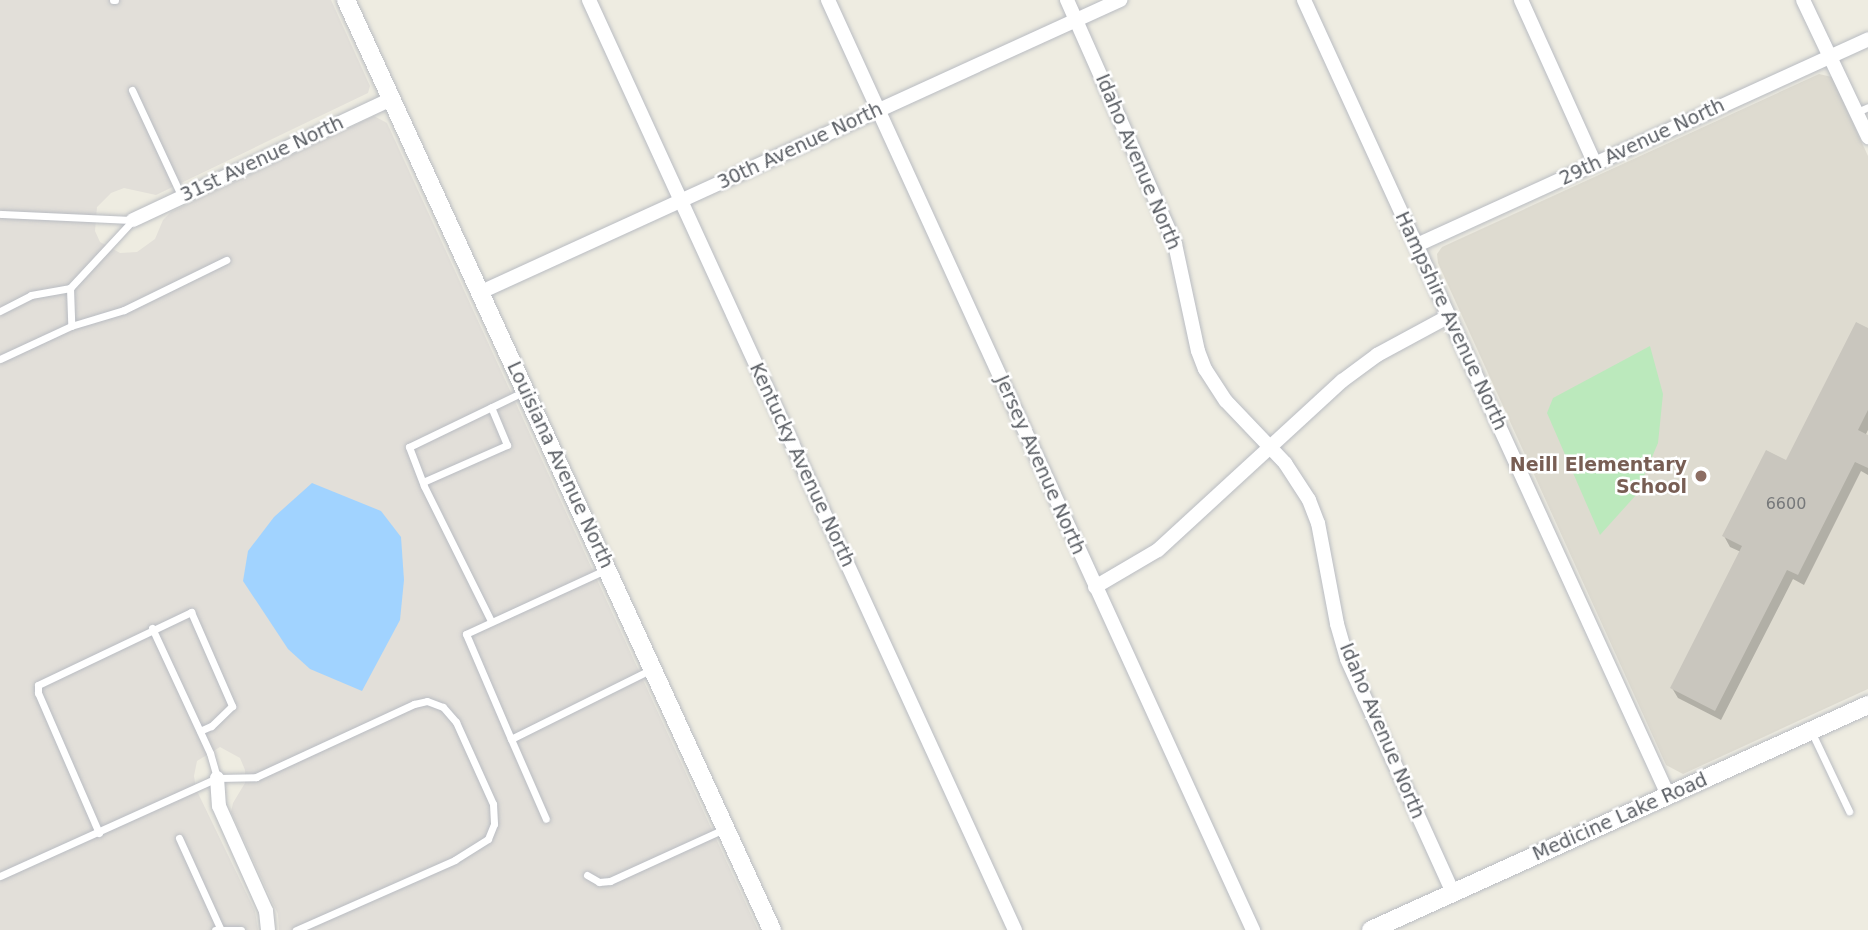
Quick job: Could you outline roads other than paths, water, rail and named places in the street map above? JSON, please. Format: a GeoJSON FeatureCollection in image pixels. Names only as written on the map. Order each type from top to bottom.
{"type":"FeatureCollection","features":[{"type":"Feature","properties":{"kind":"street","name":"Louisiana Avenue North"},"geometry":{"type":"LineString","coordinates":[[346,0],[772,930]]}},
{"type":"Feature","properties":{"kind":"street","name":"Kentucky Avenue North"},"geometry":{"type":"LineString","coordinates":[[589,0],[1015,930]]}},
{"type":"Feature","properties":{"kind":"street","name":"Jersey Avenue North"},"geometry":{"type":"LineString","coordinates":[[828,0],[1253,930]]}},
{"type":"Feature","properties":{"kind":"street","name":"Idaho Avenue North"},"geometry":{"type":"LineString","coordinates":[[1067,0],[1175,244],[1198,351],[1205,369],[1226,401],[1291,471],[1309,500],[1318,523],[1337,624],[1348,659],[1453,893]]}},
{"type":"Feature","properties":{"kind":"street","name":"30th Avenue North"},"geometry":{"type":"LineString","coordinates":[[481,292],[1120,0]]}},
{"type":"Feature","properties":{"kind":"street","name":"Hampshire Avenue North"},"geometry":{"type":"LineString","coordinates":[[1304,0],[1668,795]]}},
{"type":"Feature","properties":{"kind":"street"},"geometry":{"type":"LineString","coordinates":[[1521,0],[1595,164]]}},
{"type":"Feature","properties":{"kind":"street"},"geometry":{"type":"LineString","coordinates":[[1803,0],[1862,109],[1868,137]]}},
{"type":"Feature","properties":{"kind":"street","name":"29th Avenue North"},"geometry":{"type":"LineString","coordinates":[[1417,245],[1868,39]]}},
{"type":"Feature","properties":{"kind":"street","name":"31st Avenue North"},"geometry":{"type":"LineString","coordinates":[[133,220],[391,99]]}},
{"type":"Feature","properties":{"kind":"street"},"geometry":{"type":"LineString","coordinates":[[1095,587],[1158,550],[1325,394],[1377,355],[1449,316]]}},
{"type":"Feature","properties":{"kind":"street","name":"Medicine Lake Road"},"geometry":{"type":"LineString","coordinates":[[1371,930],[1868,705]]}},
{"type":"Feature","properties":{"kind":"street"},"geometry":{"type":"LineString","coordinates":[[217,778],[219,806],[266,911],[268,930]]}},
{"type":"Feature","properties":{"kind":"lane"},"geometry":{"type":"LineString","coordinates":[[132,90],[181,197]]}},
{"type":"Feature","properties":{"kind":"lane"},"geometry":{"type":"LineString","coordinates":[[0,214],[133,220]]}},
{"type":"Feature","properties":{"kind":"lane"},"geometry":{"type":"LineString","coordinates":[[0,311],[32,295],[70,288],[133,220]]}},
{"type":"Feature","properties":{"kind":"lane"},"geometry":{"type":"LineString","coordinates":[[0,359],[71,326],[124,310],[226,260]]}},
{"type":"Feature","properties":{"kind":"lane"},"geometry":{"type":"LineString","coordinates":[[70,288],[71,326]]}},
{"type":"Feature","properties":{"kind":"lane"},"geometry":{"type":"LineString","coordinates":[[491,621],[423,482],[409,447],[526,391]]}},
{"type":"Feature","properties":{"kind":"lane"},"geometry":{"type":"LineString","coordinates":[[423,482],[507,445],[491,407]]}},
{"type":"Feature","properties":{"kind":"lane"},"geometry":{"type":"LineString","coordinates":[[546,819],[466,634],[607,569]]}},
{"type":"Feature","properties":{"kind":"lane"},"geometry":{"type":"LineString","coordinates":[[99,833],[38,693],[38,685],[152,628],[191,612],[226,686],[232,706],[211,726],[200,731]]}},
{"type":"Feature","properties":{"kind":"lane"},"geometry":{"type":"LineString","coordinates":[[152,628],[200,731],[217,778]]}},
{"type":"Feature","properties":{"kind":"lane"},"geometry":{"type":"LineString","coordinates":[[511,739],[653,669]]}},
{"type":"Feature","properties":{"kind":"lane"},"geometry":{"type":"LineString","coordinates":[[0,876],[217,778],[256,777],[414,704],[427,701],[443,707],[456,722],[493,804],[494,824],[488,839],[455,860],[296,930]]}},
{"type":"Feature","properties":{"kind":"lane"},"geometry":{"type":"LineString","coordinates":[[1811,731],[1849,811]]}},
{"type":"Feature","properties":{"kind":"lane"},"geometry":{"type":"LineString","coordinates":[[587,875],[600,882],[610,881],[726,828]]}},
{"type":"Feature","properties":{"kind":"lane"},"geometry":{"type":"LineString","coordinates":[[179,838],[218,929],[241,930]]}},
{"type":"Feature","properties":{"kind":"water"},"geometry":{"type":"Polygon","coordinates":[[[312,483],[381,511],[401,537],[404,580],[400,620],[362,691],[310,669],[288,649],[243,581],[248,551],[274,517],[312,483]]]}},
{"type":"Feature","properties":{"kind":"place","name":"Neill Elementary School"},"geometry":{"type":"Point","coordinates":[1701,476]}}]}
